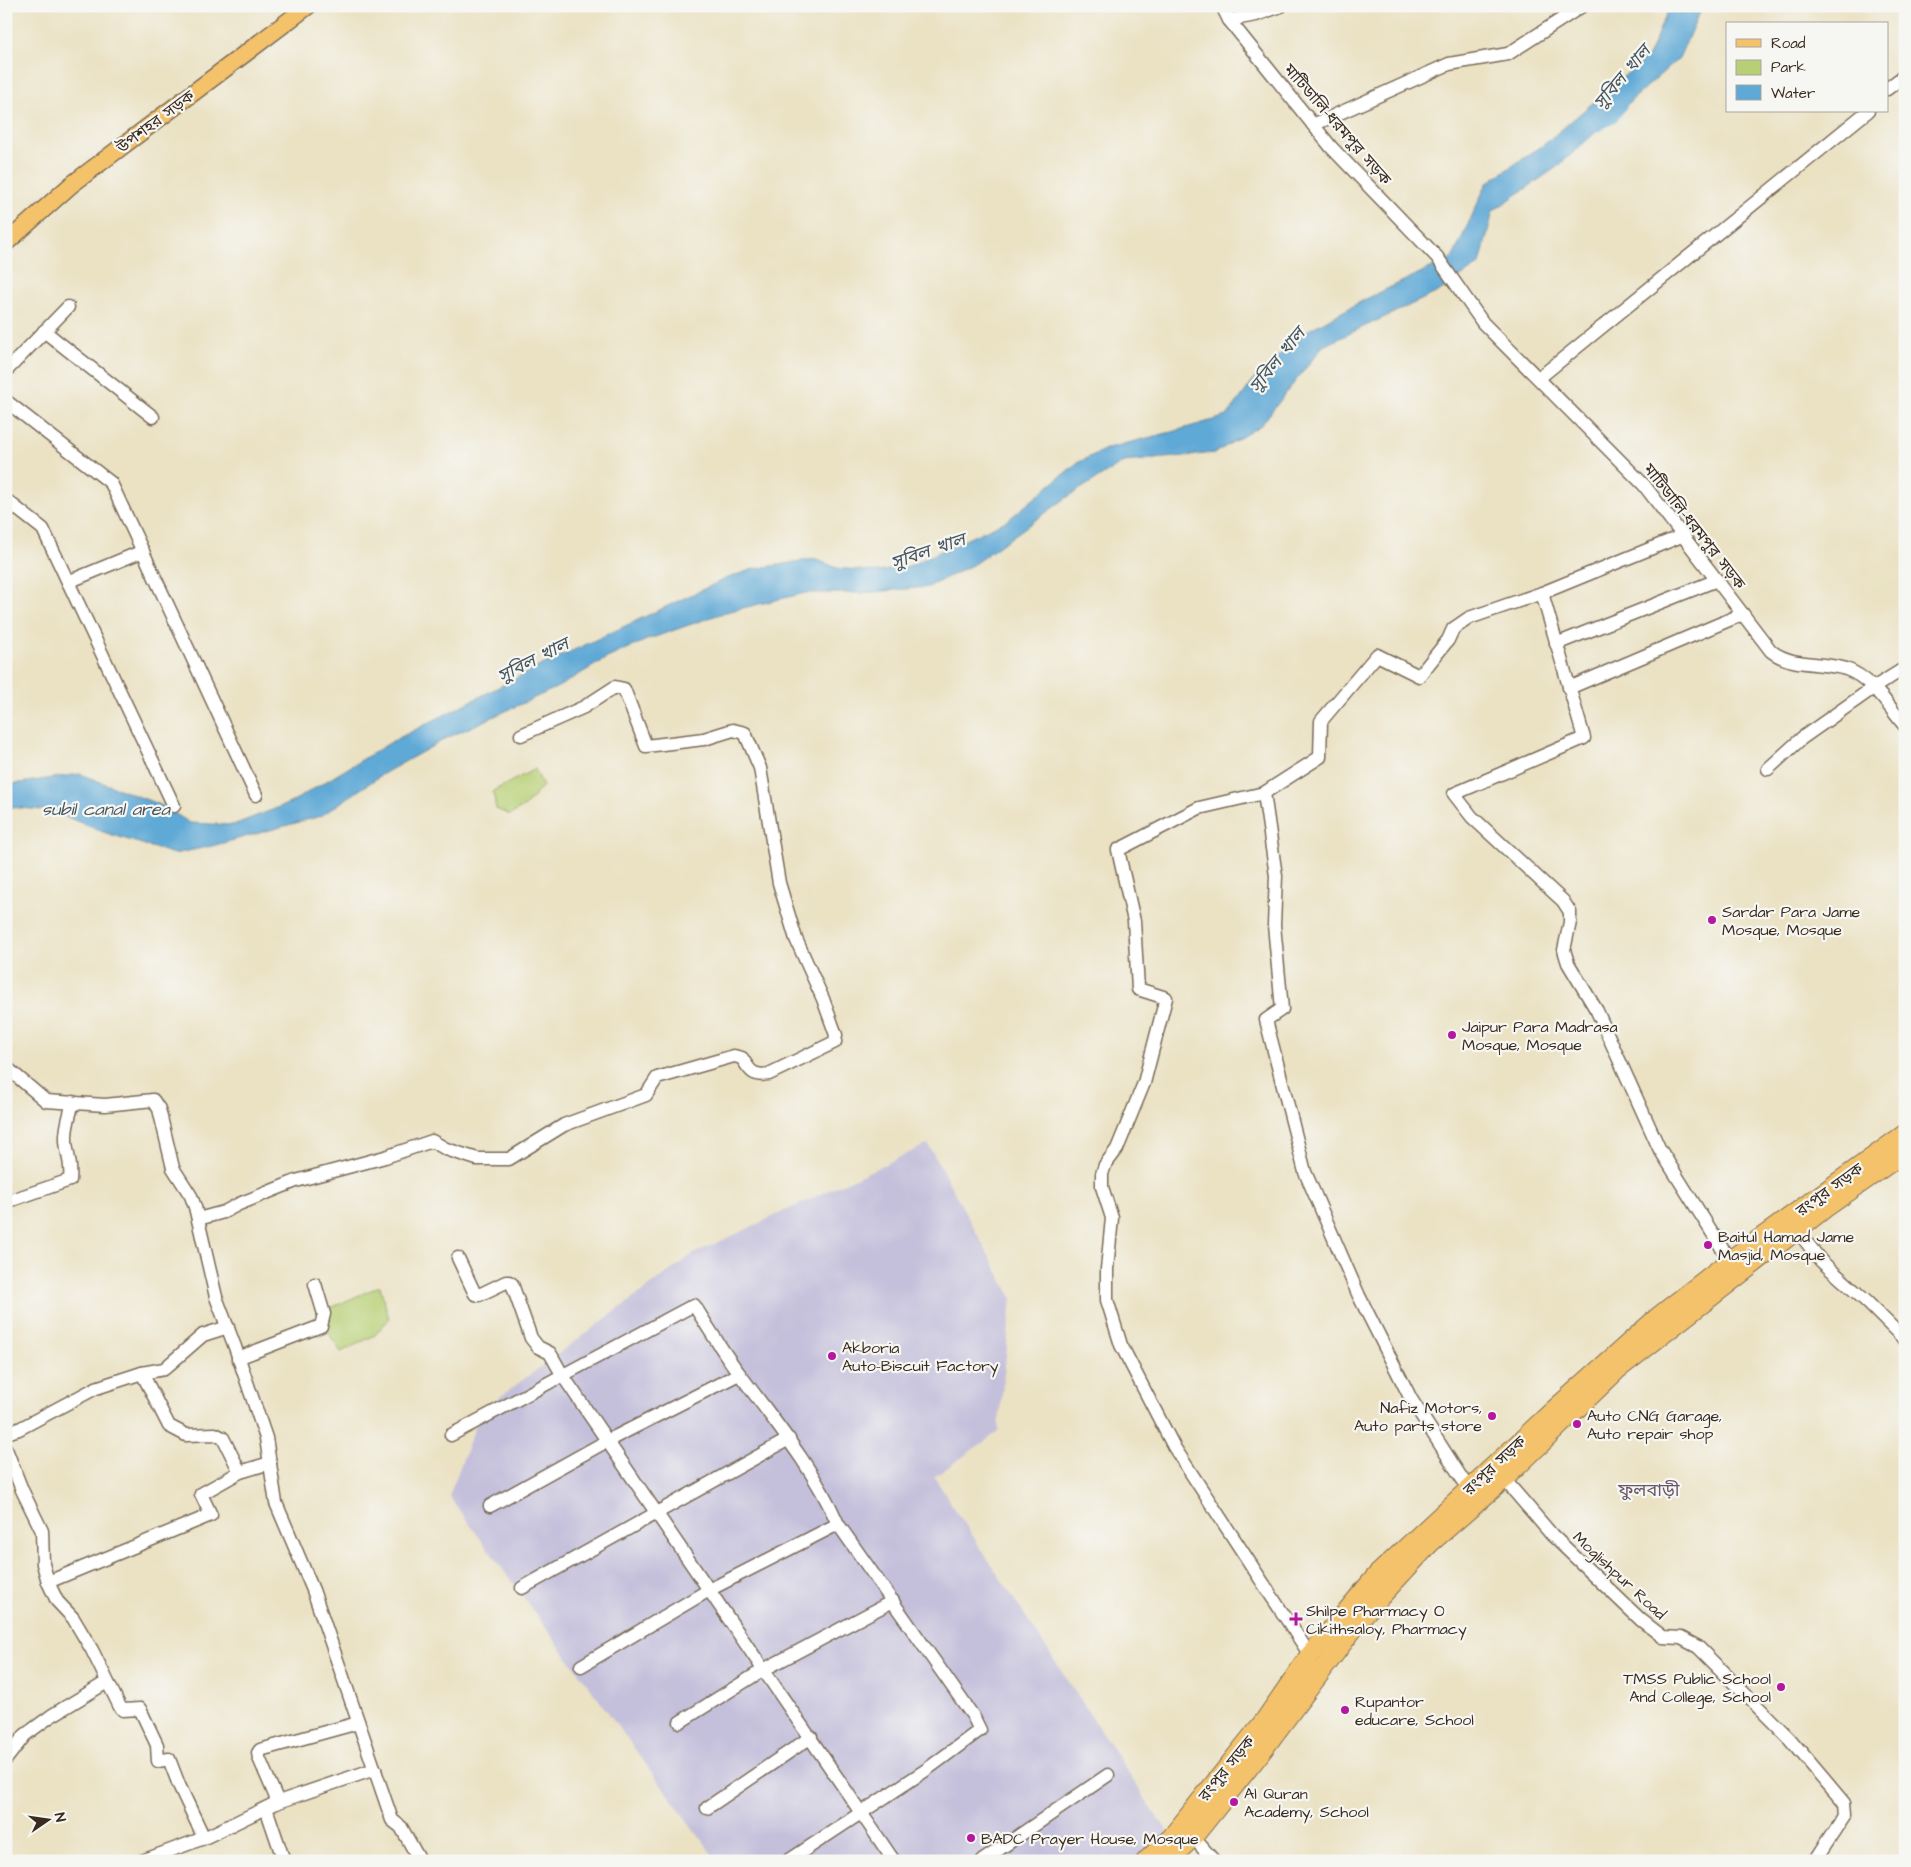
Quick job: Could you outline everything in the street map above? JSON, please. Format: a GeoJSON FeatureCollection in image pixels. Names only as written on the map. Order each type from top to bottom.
{"type":"FeatureCollection","features":[{"type":"Feature","properties":{"kind":"highway","name":"রংপুর সড়ক"},"geometry":{"type":"LineString","coordinates":[[1146,1861],[1171,1838],[1265,1720],[1310,1655],[1377,1575],[1468,1488],[1658,1317],[1730,1261],[1905,1134]]}},
{"type":"Feature","properties":{"kind":"highway","name":"রংপুর সড়ক"},"geometry":{"type":"LineString","coordinates":[[1168,1861],[1192,1837],[1258,1756],[1365,1613],[1430,1543],[1504,1478],[1618,1369],[1797,1230],[1905,1152]]}},
{"type":"Feature","properties":{"kind":"main road","name":"উপশহর সড়ক"},"geometry":{"type":"LineString","coordinates":[[6,242],[71,185],[308,6]]}},
{"type":"Feature","properties":{"kind":"street","name":"মাটিডালি-ধরমপুর সড়ক"},"geometry":{"type":"LineString","coordinates":[[1222,6],[1230,20],[1331,147],[1436,257],[1483,323],[1644,484],[1771,651],[1780,658],[1845,669],[1860,676],[1873,688],[1905,726]]}},
{"type":"Feature","properties":{"kind":"street"},"geometry":{"type":"LineString","coordinates":[[1230,20],[1256,15],[1281,6]]}},
{"type":"Feature","properties":{"kind":"street"},"geometry":{"type":"LineString","coordinates":[[1313,125],[1449,64],[1508,54],[1582,6]]}},
{"type":"Feature","properties":{"kind":"street"},"geometry":{"type":"LineString","coordinates":[[1888,88],[1905,74]]}},
{"type":"Feature","properties":{"kind":"street"},"geometry":{"type":"LineString","coordinates":[[1539,378],[1867,112]]}},
{"type":"Feature","properties":{"kind":"street"},"geometry":{"type":"LineString","coordinates":[[6,371],[68,307]]}},
{"type":"Feature","properties":{"kind":"street"},"geometry":{"type":"LineString","coordinates":[[44,331],[153,417]]}},
{"type":"Feature","properties":{"kind":"street"},"geometry":{"type":"LineString","coordinates":[[6,401],[112,483],[256,795]]}},
{"type":"Feature","properties":{"kind":"street"},"geometry":{"type":"LineString","coordinates":[[6,500],[43,528],[174,806]]}},
{"type":"Feature","properties":{"kind":"street"},"geometry":{"type":"LineString","coordinates":[[1310,1655],[1174,1447],[1121,1346],[1108,1300],[1107,1269],[1112,1218],[1102,1187],[1102,1174],[1105,1165],[1117,1149],[1144,1082],[1166,998],[1138,989],[1134,921],[1118,850],[1199,808],[1264,793],[1320,756],[1321,721],[1377,655],[1419,676],[1448,640],[1454,629],[1469,618],[1542,593],[1684,535]]}},
{"type":"Feature","properties":{"kind":"street"},"geometry":{"type":"LineString","coordinates":[[68,582],[143,550]]}},
{"type":"Feature","properties":{"kind":"street"},"geometry":{"type":"LineString","coordinates":[[1556,644],[1716,580]]}},
{"type":"Feature","properties":{"kind":"street"},"geometry":{"type":"LineString","coordinates":[[1542,593],[1584,738],[1454,794],[1472,817],[1563,901],[1570,912],[1570,922],[1564,950],[1568,963],[1597,1011],[1659,1148],[1730,1261]]}},
{"type":"Feature","properties":{"kind":"street"},"geometry":{"type":"LineString","coordinates":[[1569,688],[1743,614]]}},
{"type":"Feature","properties":{"kind":"street"},"geometry":{"type":"LineString","coordinates":[[1768,769],[1802,738],[1905,668]]}},
{"type":"Feature","properties":{"kind":"street"},"geometry":{"type":"LineString","coordinates":[[198,1219],[224,1212],[296,1181],[385,1157],[432,1140],[446,1149],[477,1159],[509,1159],[564,1125],[646,1095],[657,1078],[734,1056],[742,1058],[749,1070],[760,1076],[769,1074],[835,1042],[836,1035],[823,999],[796,939],[779,883],[760,768],[745,733],[733,730],[704,739],[646,746],[624,689],[615,688],[584,707],[522,735]]}},
{"type":"Feature","properties":{"kind":"street"},"geometry":{"type":"LineString","coordinates":[[1264,793],[1276,876],[1274,925],[1282,1009],[1266,1020],[1305,1172],[1359,1296],[1411,1399],[1468,1488]]}},
{"type":"Feature","properties":{"kind":"street"},"geometry":{"type":"LineString","coordinates":[[6,1067],[46,1101],[105,1105],[153,1100],[159,1109],[174,1168],[191,1196],[206,1250],[216,1297],[260,1420],[270,1463],[276,1503],[312,1585],[392,1820],[401,1827],[420,1861]]}},
{"type":"Feature","properties":{"kind":"street"},"geometry":{"type":"LineString","coordinates":[[6,1202],[70,1180],[72,1166],[66,1140],[68,1120],[73,1102]]}},
{"type":"Feature","properties":{"kind":"street"},"geometry":{"type":"LineString","coordinates":[[1797,1230],[1821,1261],[1867,1302],[1905,1340]]}},
{"type":"Feature","properties":{"kind":"street"},"geometry":{"type":"LineString","coordinates":[[458,1258],[475,1294],[479,1295],[506,1282],[512,1284],[531,1338],[538,1348],[550,1354],[562,1376],[894,1861]]}},
{"type":"Feature","properties":{"kind":"street"},"geometry":{"type":"LineString","coordinates":[[238,1358],[321,1326],[324,1314],[315,1284]]}},
{"type":"Feature","properties":{"kind":"street"},"geometry":{"type":"LineString","coordinates":[[451,1436],[694,1306],[739,1374],[788,1439],[827,1500],[838,1524],[973,1716],[980,1730],[926,1770],[788,1861]]}},
{"type":"Feature","properties":{"kind":"street"},"geometry":{"type":"LineString","coordinates":[[6,1433],[19,1429],[96,1388],[142,1373],[164,1369],[203,1336],[228,1327]]}},
{"type":"Feature","properties":{"kind":"street"},"geometry":{"type":"LineString","coordinates":[[142,1373],[169,1426],[186,1435],[215,1434],[223,1438],[240,1472]]}},
{"type":"Feature","properties":{"kind":"street"},"geometry":{"type":"LineString","coordinates":[[490,1506],[607,1442],[739,1374]]}},
{"type":"Feature","properties":{"kind":"street"},"geometry":{"type":"LineString","coordinates":[[522,1588],[788,1439]]}},
{"type":"Feature","properties":{"kind":"street"},"geometry":{"type":"LineString","coordinates":[[6,1449],[22,1490],[42,1531],[42,1564],[57,1601],[73,1618],[123,1710],[140,1709],[157,1745],[158,1761],[169,1759],[178,1785],[204,1838]]}},
{"type":"Feature","properties":{"kind":"street"},"geometry":{"type":"LineString","coordinates":[[48,1582],[211,1515],[201,1494],[240,1472],[270,1463]]}},
{"type":"Feature","properties":{"kind":"street","name":"Moglishpur Road"},"geometry":{"type":"LineString","coordinates":[[1504,1478],[1552,1535],[1641,1620],[1663,1637],[1681,1638],[1698,1647],[1790,1739],[1844,1803],[1846,1815],[1815,1861]]}},
{"type":"Feature","properties":{"kind":"street"},"geometry":{"type":"LineString","coordinates":[[581,1666],[710,1590],[838,1524]]}},
{"type":"Feature","properties":{"kind":"street"},"geometry":{"type":"LineString","coordinates":[[680,1722],[763,1670],[893,1601]]}},
{"type":"Feature","properties":{"kind":"street"},"geometry":{"type":"LineString","coordinates":[[6,1759],[25,1735],[51,1716],[107,1682]]}},
{"type":"Feature","properties":{"kind":"street"},"geometry":{"type":"LineString","coordinates":[[278,1802],[259,1758],[258,1753],[260,1750],[358,1723]]}},
{"type":"Feature","properties":{"kind":"street"},"geometry":{"type":"LineString","coordinates":[[708,1808],[811,1738]]}},
{"type":"Feature","properties":{"kind":"street"},"geometry":{"type":"LineString","coordinates":[[142,1861],[204,1838],[278,1802],[375,1769]]}},
{"type":"Feature","properties":{"kind":"street"},"geometry":{"type":"LineString","coordinates":[[982,1861],[1108,1775]]}},
{"type":"Feature","properties":{"kind":"street"},"geometry":{"type":"LineString","coordinates":[[266,1808],[284,1861]]}},
{"type":"Feature","properties":{"kind":"street"},"geometry":{"type":"LineString","coordinates":[[1192,1837],[1214,1861]]}},
{"type":"Feature","properties":{"kind":"shaded area"},"geometry":{"type":"Polygon","coordinates":[[[928,1144],[1012,1298],[998,1432],[934,1477],[1171,1838],[1144,1861],[717,1861],[449,1496],[481,1411],[693,1254],[928,1144]]]}},
{"type":"Feature","properties":{"kind":"green space"},"geometry":{"type":"Polygon","coordinates":[[[535,769],[543,786],[525,806],[510,815],[496,809],[493,791],[535,769]]]}},
{"type":"Feature","properties":{"kind":"green space"},"geometry":{"type":"Polygon","coordinates":[[[380,1286],[389,1319],[375,1335],[341,1352],[324,1326],[330,1319],[326,1310],[380,1286]]]}},
{"type":"Feature","properties":{"kind":"water","name":"subil canal area"},"geometry":{"type":"Polygon","coordinates":[[[1671,6],[1702,6],[1679,58],[1557,167],[1493,211],[1480,264],[1438,292],[1323,346],[1261,425],[1215,453],[1124,462],[1069,496],[974,564],[928,587],[861,593],[805,593],[726,612],[649,639],[607,658],[558,687],[447,738],[383,774],[321,816],[212,846],[174,854],[103,832],[52,811],[9,807],[6,809],[6,785],[80,774],[163,806],[190,823],[233,825],[290,803],[393,741],[540,666],[725,579],[753,569],[815,559],[837,568],[878,572],[909,566],[1008,520],[1077,463],[1108,448],[1227,416],[1256,377],[1305,332],[1364,300],[1453,257],[1487,183],[1542,146],[1649,55],[1671,6]]]}},
{"type":"Feature","properties":{"kind":"waterway","name":"সুবিল খাল"},"geometry":{"type":"LineString","coordinates":[[1597,127],[1611,119],[1622,106]]}},
{"type":"Feature","properties":{"kind":"place","name":"Sardar Para Jame Mosque, Mosque"},"geometry":{"type":"Point","coordinates":[1712,920]}},
{"type":"Feature","properties":{"kind":"place","name":"Jaipur Para Madrasa Mosque, Mosque"},"geometry":{"type":"Point","coordinates":[1452,1035]}},
{"type":"Feature","properties":{"kind":"place","name":"Baitul Hamad Jame Masjid, Mosque"},"geometry":{"type":"Point","coordinates":[1708,1245]}},
{"type":"Feature","properties":{"kind":"place","name":"Akboria Auto-Biscuit Factory"},"geometry":{"type":"Point","coordinates":[832,1356]}},
{"type":"Feature","properties":{"kind":"place","name":"Nafiz Motors, Auto parts store"},"geometry":{"type":"Point","coordinates":[1492,1416]}},
{"type":"Feature","properties":{"kind":"place","name":"Auto CNG Garage, Auto repair shop"},"geometry":{"type":"Point","coordinates":[1577,1424]}},
{"type":"Feature","properties":{"kind":"place","name":"Shilpe Pharmacy O Cikithsaloy, Pharmacy"},"geometry":{"type":"Point","coordinates":[1296,1619]}},
{"type":"Feature","properties":{"kind":"place","name":"TMSS Public School And College, School"},"geometry":{"type":"Point","coordinates":[1781,1687]}},
{"type":"Feature","properties":{"kind":"place","name":"Rupantor educare, School"},"geometry":{"type":"Point","coordinates":[1345,1710]}},
{"type":"Feature","properties":{"kind":"place","name":"Al Quran Academy, School"},"geometry":{"type":"Point","coordinates":[1234,1802]}},
{"type":"Feature","properties":{"kind":"place","name":"BADC Prayer House, Mosque"},"geometry":{"type":"Point","coordinates":[971,1838]}},
{"type":"Feature","properties":{"kind":"district","name":"ফুলবাড়ী"},"geometry":{"type":"Point","coordinates":[1649,1490]}}]}
